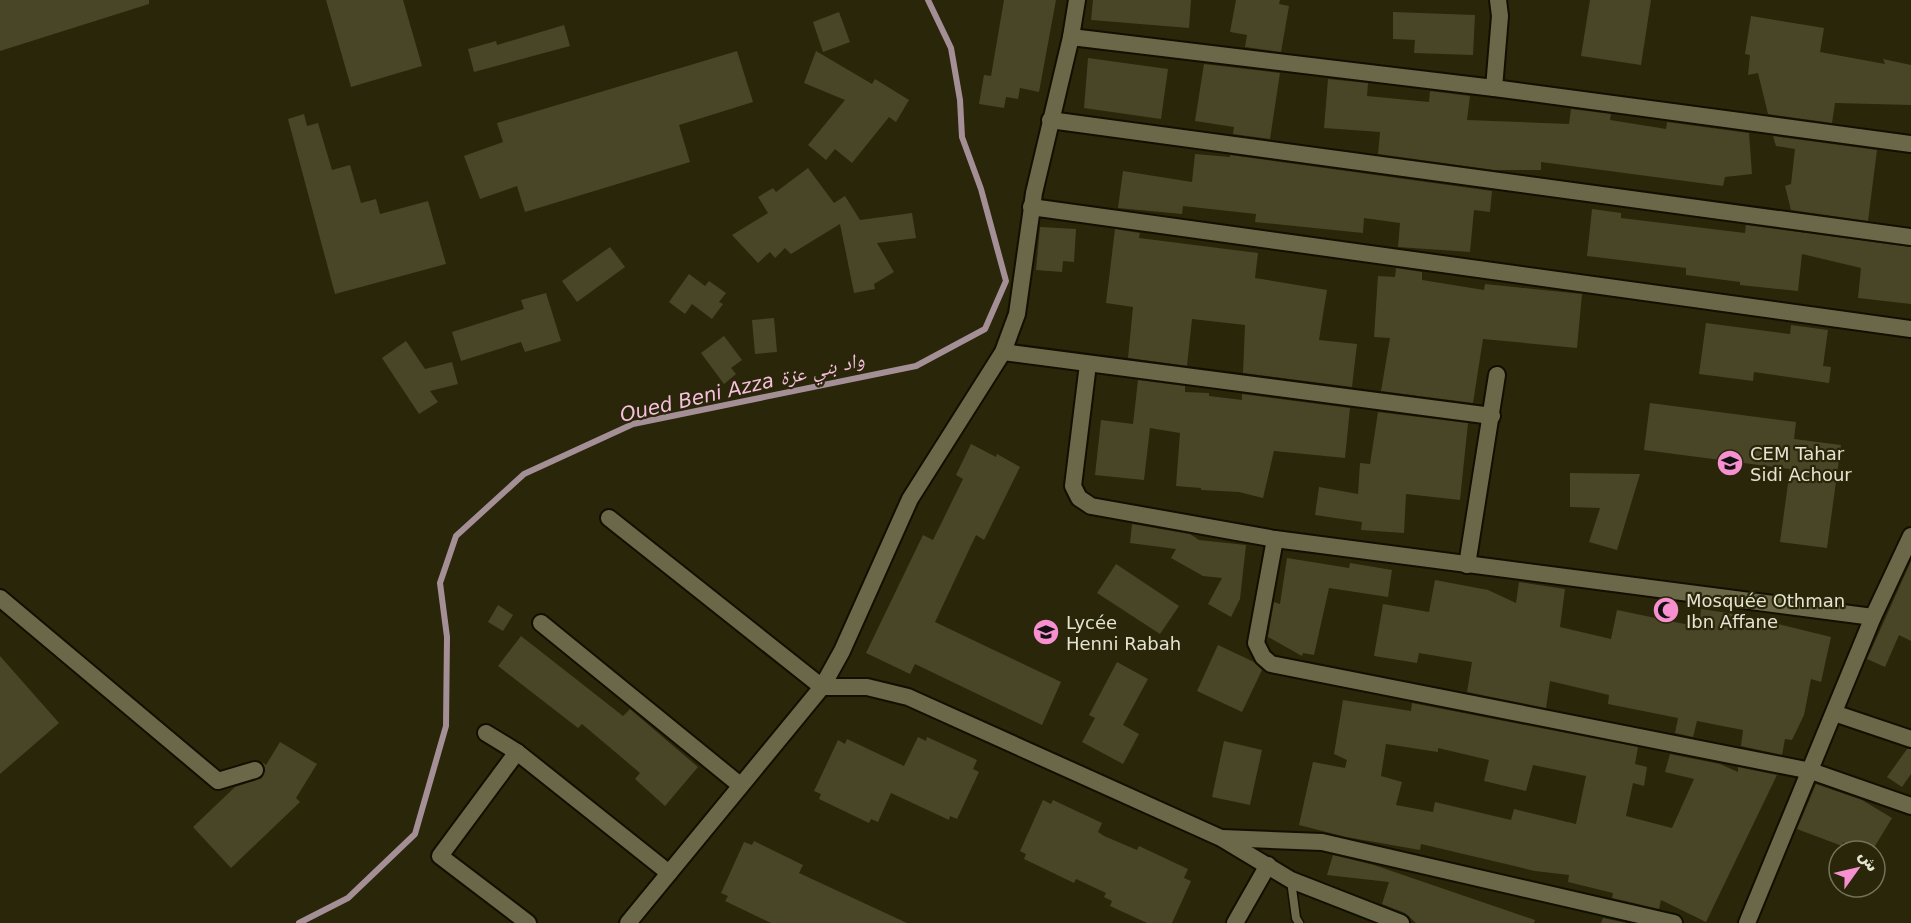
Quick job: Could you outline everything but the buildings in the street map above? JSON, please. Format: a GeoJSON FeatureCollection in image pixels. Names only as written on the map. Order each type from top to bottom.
{"type":"FeatureCollection","features":[{"type":"Feature","properties":{"kind":"street"},"geometry":{"type":"LineString","coordinates":[[628,923],[822,687],[842,651],[910,499],[1003,352],[1017,314],[1031,207],[1071,38],[1077,0]]}},
{"type":"Feature","properties":{"kind":"street"},"geometry":{"type":"LineString","coordinates":[[1494,88],[1500,16],[1498,0]]}},
{"type":"Feature","properties":{"kind":"street"},"geometry":{"type":"LineString","coordinates":[[1071,38],[1494,88],[1911,144]]}},
{"type":"Feature","properties":{"kind":"street"},"geometry":{"type":"LineString","coordinates":[[1050,120],[1911,237]]}},
{"type":"Feature","properties":{"kind":"street"},"geometry":{"type":"LineString","coordinates":[[1031,207],[1911,329]]}},
{"type":"Feature","properties":{"kind":"street"},"geometry":{"type":"LineString","coordinates":[[1003,352],[1492,416]]}},
{"type":"Feature","properties":{"kind":"street"},"geometry":{"type":"LineString","coordinates":[[1088,364],[1073,486],[1079,498],[1091,506],[1275,539],[1467,566],[1873,617]]}},
{"type":"Feature","properties":{"kind":"street"},"geometry":{"type":"LineString","coordinates":[[1467,566],[1497,375]]}},
{"type":"Feature","properties":{"kind":"street"},"geometry":{"type":"LineString","coordinates":[[609,518],[822,687],[867,687],[908,697],[1221,838],[1291,880],[1401,923]]}},
{"type":"Feature","properties":{"kind":"street"},"geometry":{"type":"LineString","coordinates":[[1748,923],[1873,617],[1911,536]]}},
{"type":"Feature","properties":{"kind":"street"},"geometry":{"type":"LineString","coordinates":[[1275,539],[1256,643],[1263,657],[1271,664],[1811,771],[1911,806]]}},
{"type":"Feature","properties":{"kind":"street"},"geometry":{"type":"LineString","coordinates":[[0,598],[218,782],[255,770]]}},
{"type":"Feature","properties":{"kind":"street"},"geometry":{"type":"LineString","coordinates":[[541,623],[740,785]]}},
{"type":"Feature","properties":{"kind":"street"},"geometry":{"type":"LineString","coordinates":[[1834,713],[1911,738]]}},
{"type":"Feature","properties":{"kind":"street"},"geometry":{"type":"LineString","coordinates":[[486,733],[517,752],[669,873]]}},
{"type":"Feature","properties":{"kind":"street"},"geometry":{"type":"LineString","coordinates":[[517,752],[440,856],[528,923]]}},
{"type":"Feature","properties":{"kind":"street"},"geometry":{"type":"LineString","coordinates":[[1221,838],[1322,842],[1674,923]]}},
{"type":"Feature","properties":{"kind":"street"},"geometry":{"type":"LineString","coordinates":[[1235,923],[1268,865]]}},
{"type":"Feature","properties":{"kind":"lane"},"geometry":{"type":"LineString","coordinates":[[1291,880],[1296,918],[1299,923]]}},
{"type":"Feature","properties":{"kind":"waterway","name":"Oued Beni Azza واد بني عزة"},"geometry":{"type":"LineString","coordinates":[[299,923],[348,898],[415,834],[446,726],[447,637],[440,583],[456,536],[524,474],[633,424],[916,366],[985,329],[1006,281],[981,189],[962,137],[960,100],[951,48],[928,0]]}},
{"type":"Feature","properties":{"kind":"place","name":"CEM Tahar Sidi Achour"},"geometry":{"type":"Point","coordinates":[1730,463]}},
{"type":"Feature","properties":{"kind":"place","name":"Mosquée Othman Ibn Affane"},"geometry":{"type":"Point","coordinates":[1666,610]}},
{"type":"Feature","properties":{"kind":"place","name":"Lycée Henni Rabah"},"geometry":{"type":"Point","coordinates":[1046,632]}}]}
